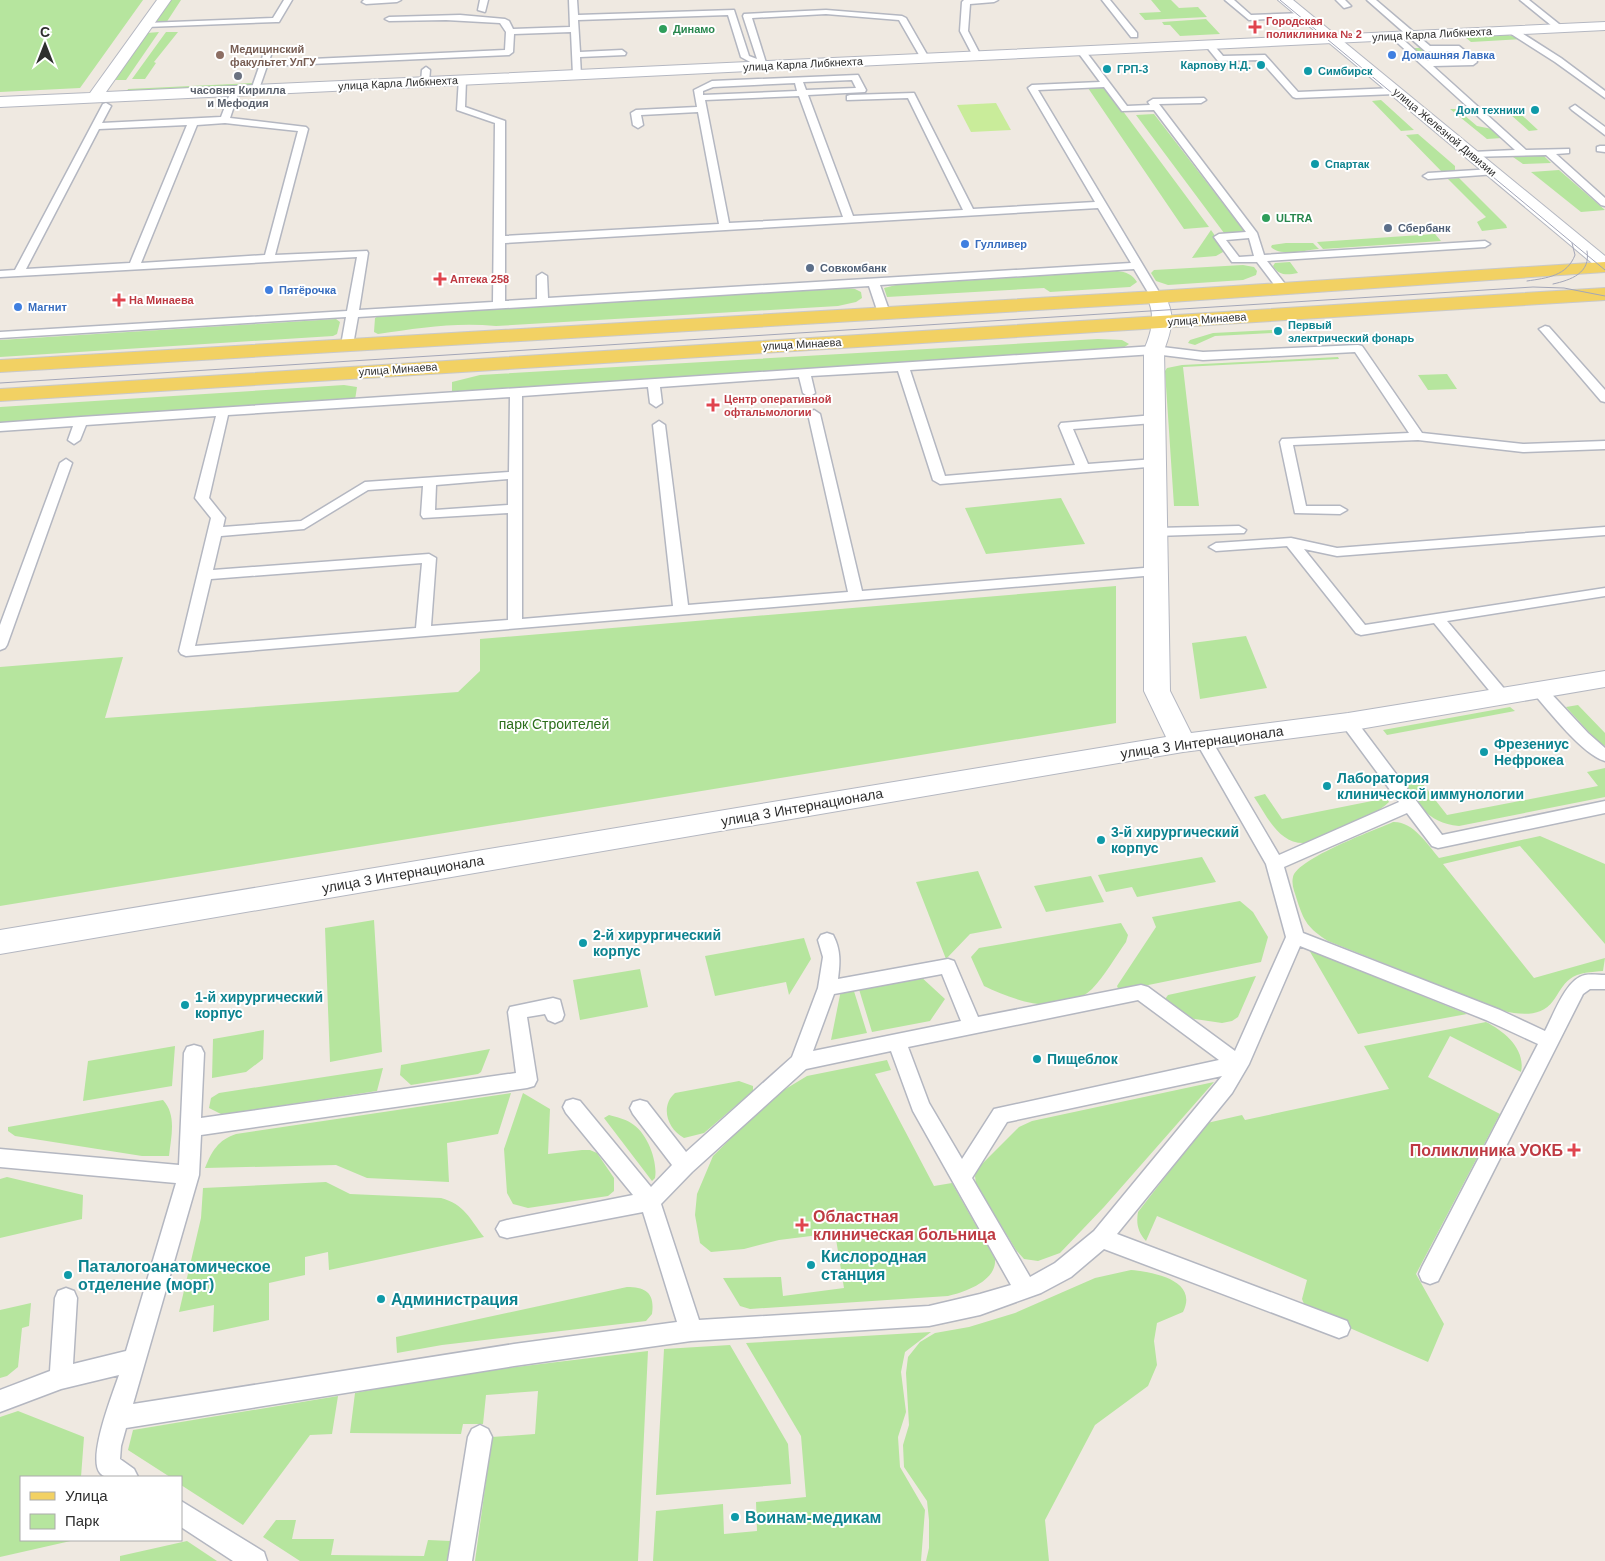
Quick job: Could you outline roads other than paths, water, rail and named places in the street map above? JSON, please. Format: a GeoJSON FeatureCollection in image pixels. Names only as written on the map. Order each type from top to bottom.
{"type":"FeatureCollection","features":[{"type":"Feature","properties":{"kind":"main road","name":"улица Минаева"},"geometry":{"type":"LineString","coordinates":[[0,366],[1282,289],[1603,262]]}},
{"type":"Feature","properties":{"kind":"main road","name":"улица Минаева"},"geometry":{"type":"LineString","coordinates":[[0,396],[374,370],[1605,294]]}},
{"type":"Feature","properties":{"kind":"street"},"geometry":{"type":"LineString","coordinates":[[100,102],[146,25],[164,0]]}},
{"type":"Feature","properties":{"kind":"street","name":"улица Железной Дивизии"},"geometry":{"type":"LineString","coordinates":[[1285,0],[1603,262]]}},
{"type":"Feature","properties":{"kind":"street","name":"улица Карла Либкнехта"},"geometry":{"type":"LineString","coordinates":[[0,102],[100,102],[256,90],[427,67],[462,80],[1605,26]]}},
{"type":"Feature","properties":{"kind":"street"},"geometry":{"type":"LineString","coordinates":[[1156,297],[1163,309],[1163,322],[1154,350],[1157,691],[1193,741]]}},
{"type":"Feature","properties":{"kind":"street","name":"улица 3 Интернационала"},"geometry":{"type":"LineString","coordinates":[[0,942],[1193,741],[1348,722],[1605,680]]}},
{"type":"Feature","properties":{"kind":"lane"},"geometry":{"type":"LineString","coordinates":[[146,25],[276,20],[288,0]]}},
{"type":"Feature","properties":{"kind":"lane"},"geometry":{"type":"LineString","coordinates":[[366,13],[366,1],[397,0]]}},
{"type":"Feature","properties":{"kind":"lane"},"geometry":{"type":"LineString","coordinates":[[482,10],[484,0]]}},
{"type":"Feature","properties":{"kind":"lane"},"geometry":{"type":"LineString","coordinates":[[573,0],[577,75]]}},
{"type":"Feature","properties":{"kind":"lane"},"geometry":{"type":"LineString","coordinates":[[977,56],[964,31],[966,2],[994,0]]}},
{"type":"Feature","properties":{"kind":"lane"},"geometry":{"type":"LineString","coordinates":[[1106,0],[1134,35]]}},
{"type":"Feature","properties":{"kind":"lane"},"geometry":{"type":"LineString","coordinates":[[1229,0],[1249,18],[1304,15]]}},
{"type":"Feature","properties":{"kind":"lane"},"geometry":{"type":"LineString","coordinates":[[1340,0],[1347,6]]}},
{"type":"Feature","properties":{"kind":"lane"},"geometry":{"type":"LineString","coordinates":[[1371,0],[1428,49],[1456,48],[1475,64],[1426,64]]}},
{"type":"Feature","properties":{"kind":"lane"},"geometry":{"type":"LineString","coordinates":[[1524,0],[1560,28]]}},
{"type":"Feature","properties":{"kind":"lane"},"geometry":{"type":"LineString","coordinates":[[573,18],[730,12],[744,57],[762,66]]}},
{"type":"Feature","properties":{"kind":"lane"},"geometry":{"type":"LineString","coordinates":[[762,66],[747,16],[826,12],[902,18],[925,58]]}},
{"type":"Feature","properties":{"kind":"lane"},"geometry":{"type":"LineString","coordinates":[[264,64],[427,67],[510,52],[510,32],[506,23],[502,20],[449,16],[390,19]]}},
{"type":"Feature","properties":{"kind":"lane"},"geometry":{"type":"LineString","coordinates":[[510,32],[574,29]]}},
{"type":"Feature","properties":{"kind":"lane"},"geometry":{"type":"LineString","coordinates":[[1511,30],[1558,60],[1605,96]]}},
{"type":"Feature","properties":{"kind":"lane"},"geometry":{"type":"LineString","coordinates":[[1394,36],[1524,153]]}},
{"type":"Feature","properties":{"kind":"lane"},"geometry":{"type":"LineString","coordinates":[[427,67],[429,45]]}},
{"type":"Feature","properties":{"kind":"lane"},"geometry":{"type":"LineString","coordinates":[[1209,45],[1221,59],[1262,57],[1296,95],[1395,90]]}},
{"type":"Feature","properties":{"kind":"lane"},"geometry":{"type":"LineString","coordinates":[[256,90],[269,49]]}},
{"type":"Feature","properties":{"kind":"lane"},"geometry":{"type":"LineString","coordinates":[[1082,51],[1125,109],[1157,107]]}},
{"type":"Feature","properties":{"kind":"lane"},"geometry":{"type":"LineString","coordinates":[[576,55],[622,52]]}},
{"type":"Feature","properties":{"kind":"lane"},"geometry":{"type":"LineString","coordinates":[[792,65],[849,220]]}},
{"type":"Feature","properties":{"kind":"lane"},"geometry":{"type":"LineString","coordinates":[[724,227],[698,90],[712,84],[856,77],[862,90],[804,97]]}},
{"type":"Feature","properties":{"kind":"lane"},"geometry":{"type":"LineString","coordinates":[[462,80],[460,108],[500,121],[498,306]]}},
{"type":"Feature","properties":{"kind":"lane"},"geometry":{"type":"LineString","coordinates":[[1106,84],[1032,88],[1156,297]]}},
{"type":"Feature","properties":{"kind":"lane"},"geometry":{"type":"LineString","coordinates":[[225,120],[234,91]]}},
{"type":"Feature","properties":{"kind":"lane"},"geometry":{"type":"LineString","coordinates":[[700,98],[911,95],[970,213]]}},
{"type":"Feature","properties":{"kind":"lane"},"geometry":{"type":"LineString","coordinates":[[1201,100],[1153,102],[1253,235],[1260,259],[1282,289]]}},
{"type":"Feature","properties":{"kind":"lane"},"geometry":{"type":"LineString","coordinates":[[19,273],[96,126],[100,102]]}},
{"type":"Feature","properties":{"kind":"lane"},"geometry":{"type":"LineString","coordinates":[[1575,108],[1605,132]]}},
{"type":"Feature","properties":{"kind":"lane"},"geometry":{"type":"LineString","coordinates":[[638,126],[636,113],[702,110]]}},
{"type":"Feature","properties":{"kind":"lane"},"geometry":{"type":"LineString","coordinates":[[96,126],[225,120],[303,129],[269,259]]}},
{"type":"Feature","properties":{"kind":"lane"},"geometry":{"type":"LineString","coordinates":[[134,267],[193,122]]}},
{"type":"Feature","properties":{"kind":"lane"},"geometry":{"type":"LineString","coordinates":[[1472,155],[1566,150]]}},
{"type":"Feature","properties":{"kind":"lane"},"geometry":{"type":"LineString","coordinates":[[1547,151],[1605,203]]}},
{"type":"Feature","properties":{"kind":"lane"},"geometry":{"type":"LineString","coordinates":[[1428,176],[1493,172]]}},
{"type":"Feature","properties":{"kind":"lane"},"geometry":{"type":"LineString","coordinates":[[1217,188],[1230,187]]}},
{"type":"Feature","properties":{"kind":"lane"},"geometry":{"type":"LineString","coordinates":[[498,240],[1102,206]]}},
{"type":"Feature","properties":{"kind":"lane"},"geometry":{"type":"LineString","coordinates":[[1253,235],[1219,237],[1236,260],[1485,244]]}},
{"type":"Feature","properties":{"kind":"lane"},"geometry":{"type":"LineString","coordinates":[[0,274],[363,254],[347,345]]}},
{"type":"Feature","properties":{"kind":"lane"},"geometry":{"type":"LineString","coordinates":[[0,335],[1138,266]]}},
{"type":"Feature","properties":{"kind":"lane"},"geometry":{"type":"LineString","coordinates":[[542,276],[543,303]]}},
{"type":"Feature","properties":{"kind":"lane"},"geometry":{"type":"LineString","coordinates":[[873,282],[884,313]]}},
{"type":"Feature","properties":{"kind":"lane"},"geometry":{"type":"LineString","coordinates":[[1545,329],[1605,398]]}},
{"type":"Feature","properties":{"kind":"lane"},"geometry":{"type":"LineString","coordinates":[[0,427],[1154,350],[1203,356],[1358,348],[1418,436]]}},
{"type":"Feature","properties":{"kind":"lane"},"geometry":{"type":"LineString","coordinates":[[903,367],[940,480],[1155,464]]}},
{"type":"Feature","properties":{"kind":"lane"},"geometry":{"type":"LineString","coordinates":[[804,373],[809,393]]}},
{"type":"Feature","properties":{"kind":"lane"},"geometry":{"type":"LineString","coordinates":[[654,383],[656,403]]}},
{"type":"Feature","properties":{"kind":"lane"},"geometry":{"type":"LineString","coordinates":[[515,624],[516,392]]}},
{"type":"Feature","properties":{"kind":"lane"},"geometry":{"type":"LineString","coordinates":[[223,412],[202,498],[218,518],[186,651],[1156,572]]}},
{"type":"Feature","properties":{"kind":"lane"},"geometry":{"type":"LineString","coordinates":[[814,414],[856,596]]}},
{"type":"Feature","properties":{"kind":"lane"},"geometry":{"type":"LineString","coordinates":[[1083,469],[1065,426],[1154,419]]}},
{"type":"Feature","properties":{"kind":"lane"},"geometry":{"type":"LineString","coordinates":[[74,440],[81,421]]}},
{"type":"Feature","properties":{"kind":"lane"},"geometry":{"type":"LineString","coordinates":[[659,425],[681,610]]}},
{"type":"Feature","properties":{"kind":"lane"},"geometry":{"type":"LineString","coordinates":[[1340,510],[1300,510],[1286,442],[1418,436],[1524,448],[1605,445]]}},
{"type":"Feature","properties":{"kind":"lane"},"geometry":{"type":"LineString","coordinates":[[0,645],[66,463]]}},
{"type":"Feature","properties":{"kind":"lane"},"geometry":{"type":"LineString","coordinates":[[214,532],[304,525],[365,486],[515,475]]}},
{"type":"Feature","properties":{"kind":"lane"},"geometry":{"type":"LineString","coordinates":[[430,482],[428,515],[515,508]]}},
{"type":"Feature","properties":{"kind":"lane"},"geometry":{"type":"LineString","coordinates":[[1156,532],[1239,530]]}},
{"type":"Feature","properties":{"kind":"lane"},"geometry":{"type":"LineString","coordinates":[[1216,547],[1291,542],[1337,552],[1605,531]]}},
{"type":"Feature","properties":{"kind":"lane"},"geometry":{"type":"LineString","coordinates":[[1291,542],[1361,630],[1605,592]]}},
{"type":"Feature","properties":{"kind":"lane"},"geometry":{"type":"LineString","coordinates":[[204,575],[429,558],[423,632]]}},
{"type":"Feature","properties":{"kind":"lane"},"geometry":{"type":"LineString","coordinates":[[1437,618],[1502,696]]}},
{"type":"Feature","properties":{"kind":"lane"},"geometry":{"type":"LineString","coordinates":[[1539,690],[1582,737],[1605,756]]}},
{"type":"Feature","properties":{"kind":"lane"},"geometry":{"type":"LineString","coordinates":[[1348,722],[1438,842],[1605,807]]}},
{"type":"Feature","properties":{"kind":"lane"},"geometry":{"type":"LineString","coordinates":[[118,1418],[514,1354],[690,1331],[929,1316],[980,1304],[1025,1289],[1062,1271],[1101,1238],[1225,1086],[1239,1064],[1295,937],[1275,864],[1193,741]]}},
{"type":"Feature","properties":{"kind":"lane"},"geometry":{"type":"LineString","coordinates":[[1275,864],[1410,805]]}},
{"type":"Feature","properties":{"kind":"lane"},"geometry":{"type":"LineString","coordinates":[[1295,937],[1493,1015],[1549,1041]]}},
{"type":"Feature","properties":{"kind":"lane"},"geometry":{"type":"LineString","coordinates":[[507,1229],[650,1201],[685,1166],[800,1062],[827,988],[832,957],[827,940]]}},
{"type":"Feature","properties":{"kind":"lane"},"geometry":{"type":"LineString","coordinates":[[827,988],[948,966],[972,1026]]}},
{"type":"Feature","properties":{"kind":"lane"},"geometry":{"type":"LineString","coordinates":[[1430,1274],[1549,1041],[1580,985],[1592,980],[1605,982]]}},
{"type":"Feature","properties":{"kind":"lane"},"geometry":{"type":"LineString","coordinates":[[800,1062],[1141,992],[1239,1064]]}},
{"type":"Feature","properties":{"kind":"lane"},"geometry":{"type":"LineString","coordinates":[[191,1128],[527,1080],[517,1012],[554,1005],[555,1015]]}},
{"type":"Feature","properties":{"kind":"lane"},"geometry":{"type":"LineString","coordinates":[[897,1042],[920,1105],[1025,1289]]}},
{"type":"Feature","properties":{"kind":"lane"},"geometry":{"type":"LineString","coordinates":[[124,1476],[108,1465],[109,1446],[188,1175],[194,1053]]}},
{"type":"Feature","properties":{"kind":"lane"},"geometry":{"type":"LineString","coordinates":[[961,1178],[1001,1115],[1239,1064]]}},
{"type":"Feature","properties":{"kind":"lane"},"geometry":{"type":"LineString","coordinates":[[573,1107],[650,1201],[690,1331]]}},
{"type":"Feature","properties":{"kind":"lane"},"geometry":{"type":"LineString","coordinates":[[640,1108],[685,1166]]}},
{"type":"Feature","properties":{"kind":"lane"},"geometry":{"type":"LineString","coordinates":[[0,1158],[188,1175]]}},
{"type":"Feature","properties":{"kind":"lane"},"geometry":{"type":"LineString","coordinates":[[1101,1238],[1339,1328]]}},
{"type":"Feature","properties":{"kind":"lane"},"geometry":{"type":"LineString","coordinates":[[61,1378],[66,1298]]}},
{"type":"Feature","properties":{"kind":"lane"},"geometry":{"type":"LineString","coordinates":[[0,1401],[61,1378],[135,1360]]}},
{"type":"Feature","properties":{"kind":"lane"},"geometry":{"type":"LineString","coordinates":[[460,1561],[480,1437]]}},
{"type":"Feature","properties":{"kind":"lane"},"geometry":{"type":"LineString","coordinates":[[182,1514],[255,1561]]}},
{"type":"Feature","properties":{"kind":"tram line"},"geometry":{"type":"LineString","coordinates":[[1280,0],[1587,255]]}},
{"type":"Feature","properties":{"kind":"tram line"},"geometry":{"type":"LineString","coordinates":[[1527,281],[1549,277],[1567,268],[1575,255],[1572,243]]}},
{"type":"Feature","properties":{"kind":"tram line"},"geometry":{"type":"LineString","coordinates":[[1587,251],[1587,255]]}},
{"type":"Feature","properties":{"kind":"tram line"},"geometry":{"type":"LineString","coordinates":[[1553,284],[1573,278],[1583,270],[1586,265],[1587,255]]}},
{"type":"Feature","properties":{"kind":"tram line"},"geometry":{"type":"LineString","coordinates":[[1587,255],[1605,270]]}},
{"type":"Feature","properties":{"kind":"tram line"},"geometry":{"type":"LineString","coordinates":[[0,383],[1533,287],[1564,288],[1605,296]]}},
{"type":"Feature","properties":{"kind":"place","name":"Городская поликлиника № 2"},"geometry":{"type":"Point","coordinates":[1255,27]}},
{"type":"Feature","properties":{"kind":"place","name":"Динамо"},"geometry":{"type":"Point","coordinates":[663,29]}},
{"type":"Feature","properties":{"kind":"place","name":"Медицинский факультет УлГУ"},"geometry":{"type":"Point","coordinates":[220,55]}},
{"type":"Feature","properties":{"kind":"place","name":"Домашняя Лавка"},"geometry":{"type":"Point","coordinates":[1392,55]}},
{"type":"Feature","properties":{"kind":"place","name":"Карпову Н.Д."},"geometry":{"type":"Point","coordinates":[1261,65]}},
{"type":"Feature","properties":{"kind":"place","name":"ГРП-3"},"geometry":{"type":"Point","coordinates":[1107,69]}},
{"type":"Feature","properties":{"kind":"place","name":"Симбирск"},"geometry":{"type":"Point","coordinates":[1308,71]}},
{"type":"Feature","properties":{"kind":"place","name":"часовня Кирилла и Мефодия"},"geometry":{"type":"Point","coordinates":[238,76]}},
{"type":"Feature","properties":{"kind":"place","name":"Дом техники"},"geometry":{"type":"Point","coordinates":[1535,110]}},
{"type":"Feature","properties":{"kind":"place","name":"Спартак"},"geometry":{"type":"Point","coordinates":[1315,164]}},
{"type":"Feature","properties":{"kind":"place","name":"ULTRA"},"geometry":{"type":"Point","coordinates":[1266,218]}},
{"type":"Feature","properties":{"kind":"place","name":"Сбербанк"},"geometry":{"type":"Point","coordinates":[1388,228]}},
{"type":"Feature","properties":{"kind":"place","name":"Гулливер"},"geometry":{"type":"Point","coordinates":[965,244]}},
{"type":"Feature","properties":{"kind":"place","name":"Совкомбанк"},"geometry":{"type":"Point","coordinates":[810,268]}},
{"type":"Feature","properties":{"kind":"place","name":"Аптека 258"},"geometry":{"type":"Point","coordinates":[440,279]}},
{"type":"Feature","properties":{"kind":"place","name":"Пятёрочка"},"geometry":{"type":"Point","coordinates":[269,290]}},
{"type":"Feature","properties":{"kind":"place","name":"На Минаева"},"geometry":{"type":"Point","coordinates":[119,300]}},
{"type":"Feature","properties":{"kind":"place","name":"Магнит"},"geometry":{"type":"Point","coordinates":[18,307]}},
{"type":"Feature","properties":{"kind":"place","name":"Первый электрический фонарь"},"geometry":{"type":"Point","coordinates":[1278,331]}},
{"type":"Feature","properties":{"kind":"place","name":"Центр оперативной офтальмологии"},"geometry":{"type":"Point","coordinates":[713,405]}},
{"type":"Feature","properties":{"kind":"place","name":"Фрезениус Нефрокеа"},"geometry":{"type":"Point","coordinates":[1484,752]}},
{"type":"Feature","properties":{"kind":"place","name":"Лаборатория клинической иммунологии"},"geometry":{"type":"Point","coordinates":[1327,786]}},
{"type":"Feature","properties":{"kind":"place","name":"3-й хирургический корпус"},"geometry":{"type":"Point","coordinates":[1101,840]}},
{"type":"Feature","properties":{"kind":"place","name":"2-й хирургический корпус"},"geometry":{"type":"Point","coordinates":[583,943]}},
{"type":"Feature","properties":{"kind":"place","name":"1-й хирургический корпус"},"geometry":{"type":"Point","coordinates":[185,1005]}},
{"type":"Feature","properties":{"kind":"place","name":"Пищеблок"},"geometry":{"type":"Point","coordinates":[1037,1059]}},
{"type":"Feature","properties":{"kind":"place","name":"Поликлиника УОКБ"},"geometry":{"type":"Point","coordinates":[1574,1150]}},
{"type":"Feature","properties":{"kind":"place","name":"Областная клиническая больница"},"geometry":{"type":"Point","coordinates":[802,1225]}},
{"type":"Feature","properties":{"kind":"place","name":"Кислородная станция"},"geometry":{"type":"Point","coordinates":[811,1265]}},
{"type":"Feature","properties":{"kind":"place","name":"Паталогоанатомическое отделение (морг)"},"geometry":{"type":"Point","coordinates":[68,1275]}},
{"type":"Feature","properties":{"kind":"place","name":"Администрация"},"geometry":{"type":"Point","coordinates":[381,1299]}},
{"type":"Feature","properties":{"kind":"place","name":"Воинам-медикам"},"geometry":{"type":"Point","coordinates":[735,1517]}},
{"type":"Feature","properties":{"kind":"park label","name":"парк Строителей"},"geometry":{"type":"Point","coordinates":[554,724]}}]}
